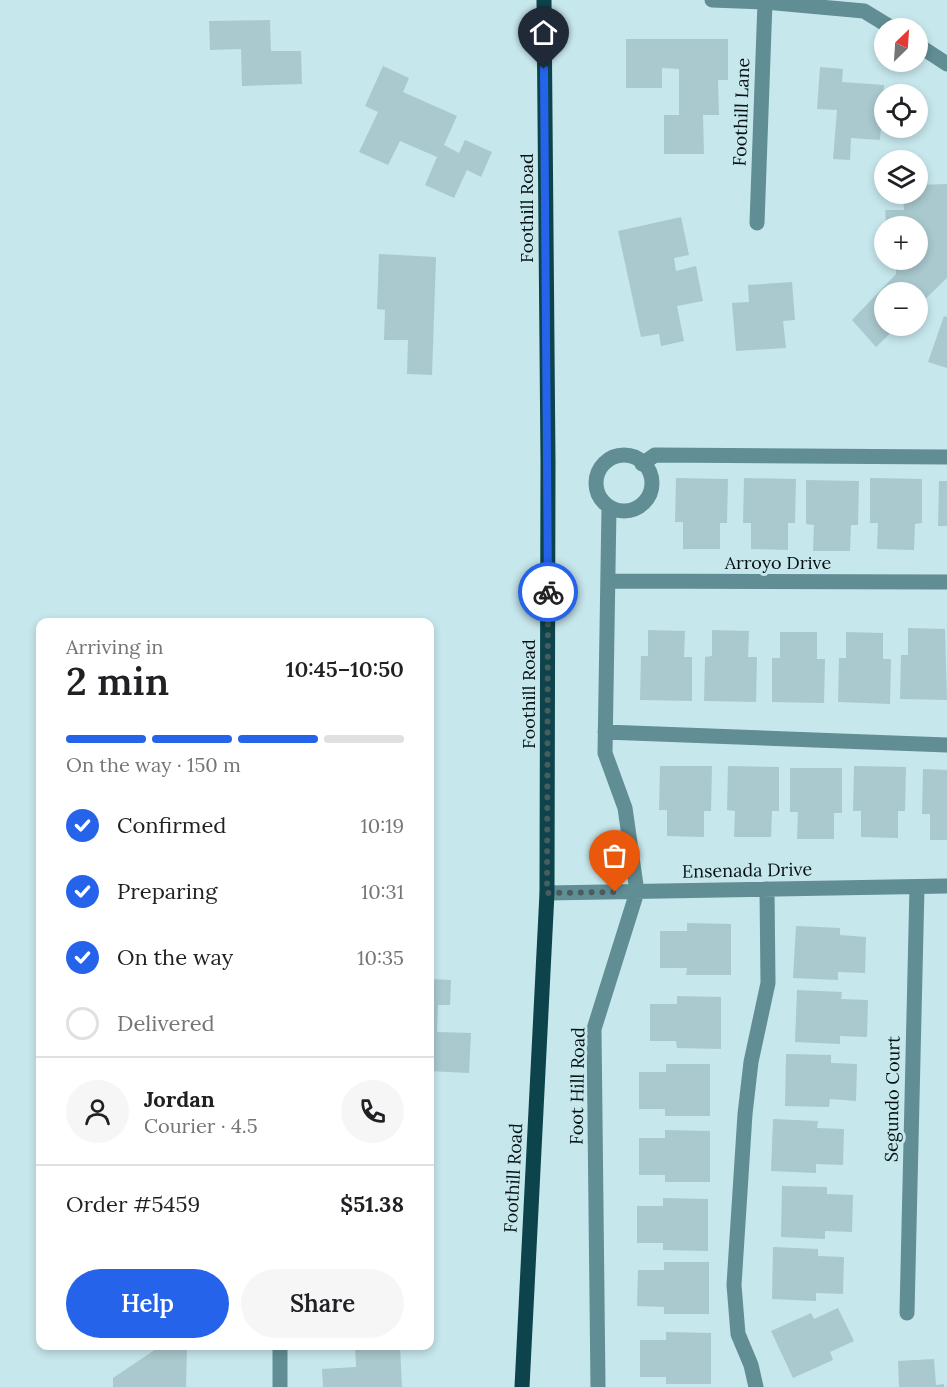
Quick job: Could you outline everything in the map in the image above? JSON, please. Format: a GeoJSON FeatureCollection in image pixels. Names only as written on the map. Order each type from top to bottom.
{"type":"FeatureCollection","features":[{"type":"Feature","properties":{"kind":"main road","name":"Foothill Road"},"geometry":{"type":"LineString","coordinates":[[522,1387],[547,893],[548,462],[544,0]]}},
{"type":"Feature","properties":{"kind":"street"},"geometry":{"type":"LineString","coordinates":[[712,0],[765,2],[864,11],[875,18]]}},
{"type":"Feature","properties":{"kind":"street","name":"Foothill Lane"},"geometry":{"type":"LineString","coordinates":[[757,223],[765,2]]}},
{"type":"Feature","properties":{"kind":"street"},"geometry":{"type":"LineString","coordinates":[[928,52],[947,64]]}},
{"type":"Feature","properties":{"kind":"street","name":"Foot Hill Road"},"geometry":{"type":"LineString","coordinates":[[598,1387],[594,1029],[637,892],[625,808],[605,753],[609,508],[596,494],[597,471],[614,456],[619,455],[636,457],[642,464]]}},
{"type":"Feature","properties":{"kind":"street"},"geometry":{"type":"LineString","coordinates":[[609,508],[633,511],[647,501],[650,496],[651,474],[642,464],[655,455],[947,457]]}},
{"type":"Feature","properties":{"kind":"street","name":"Arroyo Drive"},"geometry":{"type":"LineString","coordinates":[[608,581],[947,582]]}},
{"type":"Feature","properties":{"kind":"street"},"geometry":{"type":"LineString","coordinates":[[605,732],[947,745]]}},
{"type":"Feature","properties":{"kind":"street","name":"Ensenada Drive"},"geometry":{"type":"LineString","coordinates":[[547,893],[947,886]]}},
{"type":"Feature","properties":{"kind":"street","name":"Segundo Court"},"geometry":{"type":"LineString","coordinates":[[906,1313],[917,887]]}},
{"type":"Feature","properties":{"kind":"street"},"geometry":{"type":"LineString","coordinates":[[756,1387],[751,1365],[738,1334],[734,1285],[745,1114],[751,1062],[768,983],[767,889]]}},
{"type":"Feature","properties":{"kind":"street"},"geometry":{"type":"LineString","coordinates":[[280,1350],[280,1387]]}},
{"type":"Feature","properties":{"kind":"building"},"geometry":{"type":"Polygon","coordinates":[[[270,20],[271,51],[301,51],[302,84],[242,86],[241,49],[210,50],[209,21],[270,20]]]}},
{"type":"Feature","properties":{"kind":"building"},"geometry":{"type":"Polygon","coordinates":[[[626,39],[728,39],[728,80],[718,80],[719,115],[703,115],[704,154],[664,154],[664,115],[679,115],[679,69],[662,68],[662,88],[626,88],[626,39]]]}},
{"type":"Feature","properties":{"kind":"building"},"geometry":{"type":"Polygon","coordinates":[[[383,66],[409,78],[403,92],[457,116],[444,145],[459,153],[465,140],[492,152],[481,177],[467,170],[454,198],[425,185],[437,157],[400,141],[388,165],[359,152],[378,112],[365,106],[383,66]]]}},
{"type":"Feature","properties":{"kind":"building"},"geometry":{"type":"Polygon","coordinates":[[[820,67],[843,69],[842,82],[874,84],[874,138],[880,138],[880,140],[851,138],[850,160],[833,159],[837,110],[817,109],[820,67]]]}},
{"type":"Feature","properties":{"kind":"building"},"geometry":{"type":"Polygon","coordinates":[[[947,184],[947,278],[928,296],[928,282],[888,282],[896,274],[896,270],[928,270],[928,216],[885,216],[885,210],[904,210],[904,204],[928,204],[928,185],[947,184]]]}},
{"type":"Feature","properties":{"kind":"building"},"geometry":{"type":"Polygon","coordinates":[[[681,217],[689,255],[674,258],[676,271],[696,266],[703,301],[677,306],[684,341],[661,346],[659,334],[641,337],[618,231],[681,217]]]}},
{"type":"Feature","properties":{"kind":"building"},"geometry":{"type":"Polygon","coordinates":[[[379,254],[436,257],[432,375],[407,374],[408,340],[384,340],[385,310],[377,309],[379,254]]]}},
{"type":"Feature","properties":{"kind":"building"},"geometry":{"type":"Polygon","coordinates":[[[792,282],[795,320],[783,321],[786,348],[736,351],[732,303],[749,302],[748,285],[792,282]]]}},
{"type":"Feature","properties":{"kind":"building"},"geometry":{"type":"Polygon","coordinates":[[[874,297],[874,336],[888,336],[876,347],[852,320],[874,297]]]}},
{"type":"Feature","properties":{"kind":"building"},"geometry":{"type":"Polygon","coordinates":[[[944,316],[947,317],[947,368],[928,362],[944,316]]]}},
{"type":"Feature","properties":{"kind":"building"},"geometry":{"type":"Polygon","coordinates":[[[676,478],[728,479],[727,523],[720,523],[720,549],[683,549],[683,522],[675,522],[676,478]]]}},
{"type":"Feature","properties":{"kind":"building"},"geometry":{"type":"Polygon","coordinates":[[[744,478],[796,479],[795,523],[788,523],[788,550],[751,549],[751,523],[743,523],[744,478]]]}},
{"type":"Feature","properties":{"kind":"building"},"geometry":{"type":"Polygon","coordinates":[[[870,478],[922,479],[922,523],[915,524],[914,550],[877,549],[878,523],[870,523],[870,478]]]}},
{"type":"Feature","properties":{"kind":"building"},"geometry":{"type":"Polygon","coordinates":[[[806,480],[859,481],[858,525],[851,525],[850,551],[813,551],[814,525],[806,524],[806,480]]]}},
{"type":"Feature","properties":{"kind":"building"},"geometry":{"type":"Polygon","coordinates":[[[939,481],[947,481],[947,526],[938,526],[939,481]]]}},
{"type":"Feature","properties":{"kind":"building"},"geometry":{"type":"Polygon","coordinates":[[[908,628],[945,629],[947,700],[900,699],[901,655],[908,655],[908,628]]]}},
{"type":"Feature","properties":{"kind":"building"},"geometry":{"type":"Polygon","coordinates":[[[648,630],[685,631],[684,657],[692,657],[692,701],[640,700],[641,656],[648,656],[648,630]]]}},
{"type":"Feature","properties":{"kind":"building"},"geometry":{"type":"Polygon","coordinates":[[[712,630],[749,631],[748,657],[757,657],[756,702],[704,701],[705,657],[712,656],[712,630]]]}},
{"type":"Feature","properties":{"kind":"building"},"geometry":{"type":"Polygon","coordinates":[[[780,632],[817,632],[817,659],[825,659],[824,703],[772,702],[772,658],[780,658],[780,632]]]}},
{"type":"Feature","properties":{"kind":"building"},"geometry":{"type":"Polygon","coordinates":[[[846,632],[883,633],[883,659],[891,659],[890,704],[838,702],[839,658],[846,658],[846,632]]]}},
{"type":"Feature","properties":{"kind":"building"},"geometry":{"type":"Polygon","coordinates":[[[660,766],[712,766],[711,811],[704,811],[704,837],[667,836],[667,810],[659,810],[660,766]]]}},
{"type":"Feature","properties":{"kind":"building"},"geometry":{"type":"Polygon","coordinates":[[[728,766],[779,767],[779,811],[772,811],[771,837],[734,837],[735,811],[727,810],[728,766]]]}},
{"type":"Feature","properties":{"kind":"building"},"geometry":{"type":"Polygon","coordinates":[[[854,766],[906,767],[905,811],[898,811],[898,838],[861,837],[861,811],[853,811],[854,766]]]}},
{"type":"Feature","properties":{"kind":"building"},"geometry":{"type":"Polygon","coordinates":[[[790,768],[842,768],[842,813],[834,813],[834,839],[797,839],[798,812],[790,812],[790,768]]]}},
{"type":"Feature","properties":{"kind":"building"},"geometry":{"type":"Polygon","coordinates":[[[923,769],[947,770],[947,840],[930,840],[930,814],[922,814],[923,769]]]}},
{"type":"Feature","properties":{"kind":"building"},"geometry":{"type":"Polygon","coordinates":[[[687,923],[731,924],[731,975],[686,975],[687,968],[660,968],[660,931],[687,931],[687,923]]]}},
{"type":"Feature","properties":{"kind":"building"},"geometry":{"type":"Polygon","coordinates":[[[796,926],[840,928],[840,935],[866,937],[865,973],[838,972],[838,980],[793,978],[796,926]]]}},
{"type":"Feature","properties":{"kind":"building"},"geometry":{"type":"Polygon","coordinates":[[[434,979],[451,980],[450,1005],[438,1005],[437,1032],[471,1033],[469,1073],[434,1071],[434,979]]]}},
{"type":"Feature","properties":{"kind":"building"},"geometry":{"type":"Polygon","coordinates":[[[797,990],[842,992],[841,999],[868,1000],[867,1037],[840,1036],[840,1044],[795,1042],[797,990]]]}},
{"type":"Feature","properties":{"kind":"building"},"geometry":{"type":"Polygon","coordinates":[[[677,996],[721,997],[721,1049],[677,1048],[676,1041],[650,1041],[650,1004],[677,1004],[677,996]]]}},
{"type":"Feature","properties":{"kind":"building"},"geometry":{"type":"Polygon","coordinates":[[[786,1054],[831,1055],[831,1063],[857,1064],[856,1101],[830,1099],[829,1107],[785,1106],[786,1054]]]}},
{"type":"Feature","properties":{"kind":"building"},"geometry":{"type":"Polygon","coordinates":[[[666,1064],[710,1064],[710,1116],[665,1116],[665,1109],[639,1109],[639,1072],[666,1072],[666,1064]]]}},
{"type":"Feature","properties":{"kind":"building"},"geometry":{"type":"Polygon","coordinates":[[[773,1119],[818,1121],[817,1128],[844,1129],[843,1165],[816,1164],[816,1173],[771,1171],[773,1119]]]}},
{"type":"Feature","properties":{"kind":"building"},"geometry":{"type":"Polygon","coordinates":[[[665,1130],[710,1131],[710,1182],[665,1182],[665,1175],[639,1175],[639,1138],[665,1138],[665,1130]]]}},
{"type":"Feature","properties":{"kind":"building"},"geometry":{"type":"Polygon","coordinates":[[[782,1186],[827,1187],[827,1194],[853,1195],[852,1232],[825,1231],[825,1239],[781,1237],[782,1186]]]}},
{"type":"Feature","properties":{"kind":"building"},"geometry":{"type":"Polygon","coordinates":[[[663,1198],[708,1199],[708,1251],[663,1250],[663,1243],[637,1243],[637,1206],[663,1206],[663,1198]]]}},
{"type":"Feature","properties":{"kind":"building"},"geometry":{"type":"Polygon","coordinates":[[[773,1247],[818,1249],[818,1256],[844,1257],[843,1294],[816,1293],[816,1301],[772,1299],[773,1247]]]}},
{"type":"Feature","properties":{"kind":"building"},"geometry":{"type":"Polygon","coordinates":[[[664,1262],[709,1262],[709,1314],[664,1314],[664,1307],[637,1306],[638,1270],[664,1270],[664,1262]]]}},
{"type":"Feature","properties":{"kind":"building"},"geometry":{"type":"Polygon","coordinates":[[[838,1308],[854,1341],[830,1352],[833,1360],[793,1378],[771,1331],[811,1313],[814,1319],[838,1308]]]}},
{"type":"Feature","properties":{"kind":"building"},"geometry":{"type":"Polygon","coordinates":[[[666,1332],[711,1333],[711,1384],[666,1384],[666,1377],[640,1377],[640,1340],[666,1340],[666,1332]]]}},
{"type":"Feature","properties":{"kind":"building"},"geometry":{"type":"Polygon","coordinates":[[[155,1350],[187,1350],[186,1387],[113,1387],[113,1378],[155,1350]]]}},
{"type":"Feature","properties":{"kind":"building"},"geometry":{"type":"Polygon","coordinates":[[[355,1350],[400,1350],[402,1387],[323,1387],[322,1369],[356,1367],[355,1350]]]}},
{"type":"Feature","properties":{"kind":"building"},"geometry":{"type":"Polygon","coordinates":[[[934,1359],[936,1385],[944,1384],[944,1387],[899,1387],[898,1361],[934,1359]]]}},
{"type":"Feature","properties":{"kind":"way so far"},"geometry":{"type":"LineString","coordinates":[[548,592],[547,893],[615,892]]}},
{"type":"Feature","properties":{"kind":"route"},"geometry":{"type":"LineString","coordinates":[[544,69],[548,592]]}}]}
